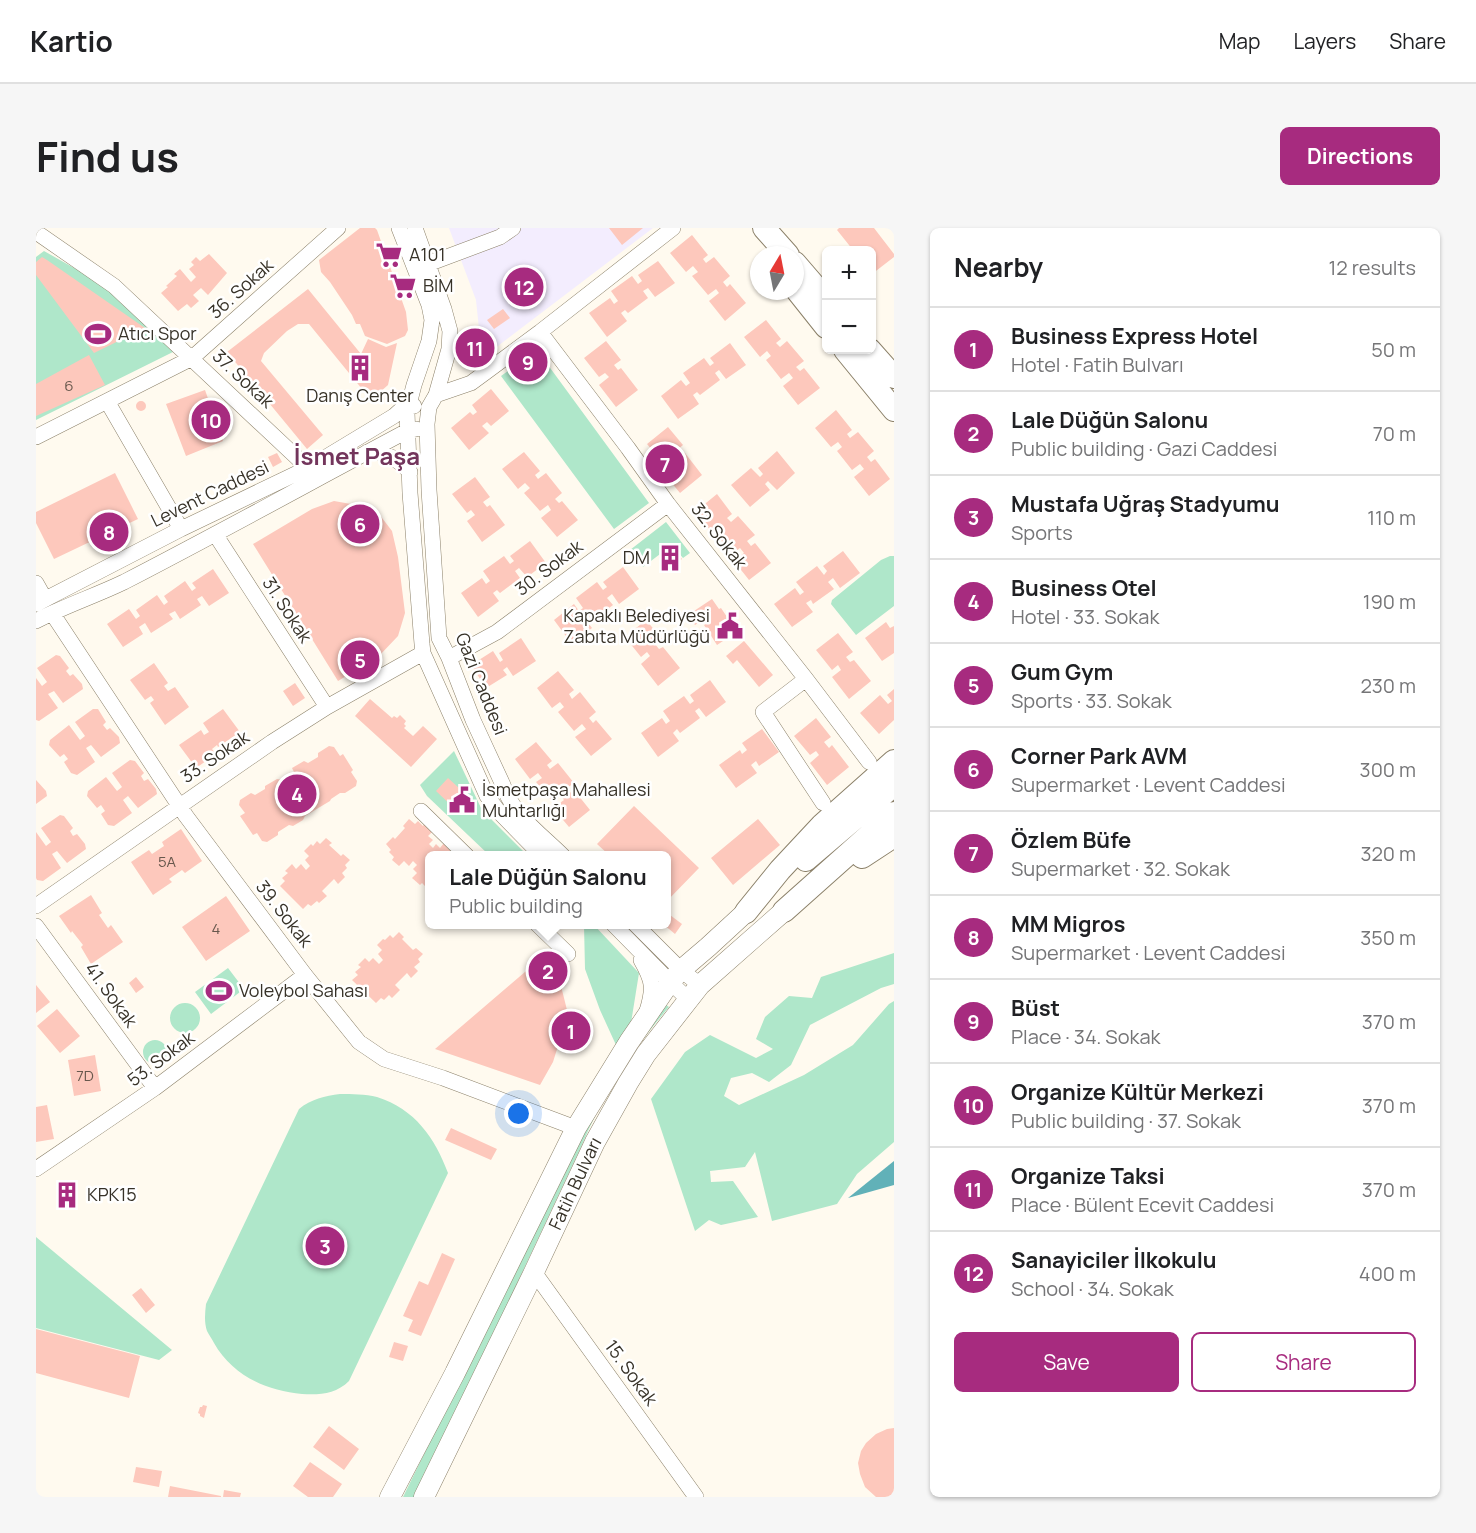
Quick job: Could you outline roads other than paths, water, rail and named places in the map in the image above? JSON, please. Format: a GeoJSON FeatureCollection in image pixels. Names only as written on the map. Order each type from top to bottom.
{"type":"FeatureCollection","features":[{"type":"Feature","properties":{"kind":"highway"},"geometry":{"type":"LineString","coordinates":[[747,228],[762,246]]}},
{"type":"Feature","properties":{"kind":"highway"},"geometry":{"type":"LineString","coordinates":[[764,228],[780,246]]}},
{"type":"Feature","properties":{"kind":"highway"},"geometry":{"type":"LineString","coordinates":[[804,273],[822,294]]}},
{"type":"Feature","properties":{"kind":"highway"},"geometry":{"type":"LineString","coordinates":[[804,299],[822,322]]}},
{"type":"Feature","properties":{"kind":"highway"},"geometry":{"type":"LineString","coordinates":[[848,354],[894,410]]}},
{"type":"Feature","properties":{"kind":"highway"},"geometry":{"type":"LineString","coordinates":[[874,354],[894,376]]}},
{"type":"Feature","properties":{"kind":"highway"},"geometry":{"type":"LineString","coordinates":[[746,912],[780,870],[822,825],[894,761]]}},
{"type":"Feature","properties":{"kind":"highway"},"geometry":{"type":"LineString","coordinates":[[746,912],[894,785]]}},
{"type":"Feature","properties":{"kind":"highway"},"geometry":{"type":"LineString","coordinates":[[784,911],[894,813]]}},
{"type":"Feature","properties":{"kind":"highway"},"geometry":{"type":"LineString","coordinates":[[784,911],[894,836]]}},
{"type":"Feature","properties":{"kind":"main road","name":"Fatih Bulvarı"},"geometry":{"type":"LineString","coordinates":[[424,1497],[595,1142],[628,1083],[646,1054],[694,992],[784,911]]}},
{"type":"Feature","properties":{"kind":"main road","name":"Fatih Bulvarı"},"geometry":{"type":"LineString","coordinates":[[390,1497],[440,1403],[576,1128],[644,1020],[675,976],[746,912]]}},
{"type":"Feature","properties":{"kind":"street","name":"36. Sokak"},"geometry":{"type":"LineString","coordinates":[[36,437],[192,358],[338,228]]}},
{"type":"Feature","properties":{"kind":"street"},"geometry":{"type":"LineString","coordinates":[[399,228],[429,305],[432,320],[429,341],[407,412],[423,653],[487,796],[499,812],[538,851]]}},
{"type":"Feature","properties":{"kind":"street","name":"Gazi Caddesi"},"geometry":{"type":"LineString","coordinates":[[415,228],[450,331],[449,349],[434,399],[429,407],[427,427],[439,638],[507,795],[522,815],[559,851]]}},
{"type":"Feature","properties":{"kind":"street"},"geometry":{"type":"LineString","coordinates":[[428,264],[500,237],[513,228]]}},
{"type":"Feature","properties":{"kind":"street","name":"Levent Caddesi"},"geometry":{"type":"LineString","coordinates":[[36,621],[44,605],[181,530],[308,468],[389,420],[404,407],[434,399],[471,383],[673,228]]}},
{"type":"Feature","properties":{"kind":"street","name":"37. Sokak"},"geometry":{"type":"LineString","coordinates":[[37,235],[114,286],[308,468]]}},
{"type":"Feature","properties":{"kind":"street","name":"32. Sokak"},"geometry":{"type":"LineString","coordinates":[[540,332],[868,762]]}},
{"type":"Feature","properties":{"kind":"street"},"geometry":{"type":"LineString","coordinates":[[107,401],[181,530]]}},
{"type":"Feature","properties":{"kind":"street","name":"Levent Caddesi"},"geometry":{"type":"LineString","coordinates":[[44,605],[120,584],[408,431],[427,427]]}},
{"type":"Feature","properties":{"kind":"street"},"geometry":{"type":"LineString","coordinates":[[367,452],[387,454],[410,472]]}},
{"type":"Feature","properties":{"kind":"street","name":"30. Sokak"},"geometry":{"type":"LineString","coordinates":[[449,658],[497,632],[669,504]]}},
{"type":"Feature","properties":{"kind":"street","name":"31. Sokak"},"geometry":{"type":"LineString","coordinates":[[215,534],[327,707]]}},
{"type":"Feature","properties":{"kind":"street","name":"39. Sokak"},"geometry":{"type":"LineString","coordinates":[[36,583],[44,605],[179,805],[305,975],[359,1042],[384,1059],[443,1078],[576,1128]]}},
{"type":"Feature","properties":{"kind":"street","name":"33. Sokak"},"geometry":{"type":"LineString","coordinates":[[36,906],[272,742],[327,707],[423,653]]}},
{"type":"Feature","properties":{"kind":"street"},"geometry":{"type":"LineString","coordinates":[[806,679],[764,712],[823,803]]}},
{"type":"Feature","properties":{"kind":"street"},"geometry":{"type":"LineString","coordinates":[[421,811],[463,851]]}},
{"type":"Feature","properties":{"kind":"street","name":"41. Sokak"},"geometry":{"type":"LineString","coordinates":[[36,926],[155,1088]]}},
{"type":"Feature","properties":{"kind":"street"},"geometry":{"type":"LineString","coordinates":[[542,929],[568,954]]}},
{"type":"Feature","properties":{"kind":"street"},"geometry":{"type":"LineString","coordinates":[[618,929],[694,992]]}},
{"type":"Feature","properties":{"kind":"street"},"geometry":{"type":"LineString","coordinates":[[639,929],[675,976]]}},
{"type":"Feature","properties":{"kind":"street"},"geometry":{"type":"LineString","coordinates":[[631,942],[651,977],[652,995],[644,1020]]}},
{"type":"Feature","properties":{"kind":"street","name":"53. Sokak"},"geometry":{"type":"LineString","coordinates":[[36,1169],[155,1088],[305,975]]}},
{"type":"Feature","properties":{"kind":"street","name":"15. Sokak"},"geometry":{"type":"LineString","coordinates":[[534,1272],[696,1497]]}},
{"type":"Feature","properties":{"kind":"water"},"geometry":{"type":"Polygon","coordinates":[[[894,1161],[894,1185],[848,1198],[894,1161]]]}},
{"type":"Feature","properties":{"kind":"place","name":"A101"},"geometry":{"type":"Point","coordinates":[389,255]}},
{"type":"Feature","properties":{"kind":"place","name":"BİM"},"geometry":{"type":"Point","coordinates":[403,286]}},
{"type":"Feature","properties":{"kind":"place","name":"Sanayiciler İlkokulu"},"geometry":{"type":"Point","coordinates":[524,287]}},
{"type":"Feature","properties":{"kind":"place","name":"Atıcı Spor"},"geometry":{"type":"Point","coordinates":[98,334]}},
{"type":"Feature","properties":{"kind":"place","name":"Organize Taksi"},"geometry":{"type":"Point","coordinates":[475,348]}},
{"type":"Feature","properties":{"kind":"place","name":"Büst"},"geometry":{"type":"Point","coordinates":[528,362]}},
{"type":"Feature","properties":{"kind":"place","name":"Danış Center"},"geometry":{"type":"Point","coordinates":[360,368]}},
{"type":"Feature","properties":{"kind":"place","name":"Organize Kültür Merkezi"},"geometry":{"type":"Point","coordinates":[211,420]}},
{"type":"Feature","properties":{"kind":"place","name":"Özlem Büfe"},"geometry":{"type":"Point","coordinates":[665,464]}},
{"type":"Feature","properties":{"kind":"place","name":"Corner Park AVM"},"geometry":{"type":"Point","coordinates":[360,524]}},
{"type":"Feature","properties":{"kind":"place","name":"MM Migros"},"geometry":{"type":"Point","coordinates":[109,532]}},
{"type":"Feature","properties":{"kind":"place","name":"DM"},"geometry":{"type":"Point","coordinates":[670,558]}},
{"type":"Feature","properties":{"kind":"place","name":"Kapaklı Belediyesi Zabıta Müdürlüğü"},"geometry":{"type":"Point","coordinates":[730,626]}},
{"type":"Feature","properties":{"kind":"place","name":"Gum Gym"},"geometry":{"type":"Point","coordinates":[360,660]}},
{"type":"Feature","properties":{"kind":"place","name":"Business Otel"},"geometry":{"type":"Point","coordinates":[297,794]}},
{"type":"Feature","properties":{"kind":"place","name":"İsmetpaşa Mahallesi Muhtarlığı"},"geometry":{"type":"Point","coordinates":[462,800]}},
{"type":"Feature","properties":{"kind":"place","name":"Lale Düğün Salonu"},"geometry":{"type":"Point","coordinates":[548,971]}},
{"type":"Feature","properties":{"kind":"place","name":"Voleybol Sahası"},"geometry":{"type":"Point","coordinates":[219,991]}},
{"type":"Feature","properties":{"kind":"place","name":"Business Express Hotel"},"geometry":{"type":"Point","coordinates":[571,1031]}},
{"type":"Feature","properties":{"kind":"place","name":"KPK15"},"geometry":{"type":"Point","coordinates":[67,1195]}},
{"type":"Feature","properties":{"kind":"place","name":"Mustafa Uğraş Stadyumu"},"geometry":{"type":"Point","coordinates":[325,1246]}},
{"type":"Feature","properties":{"kind":"district","name":"İsmet Paşa"},"geometry":{"type":"Point","coordinates":[357,457]}}]}
